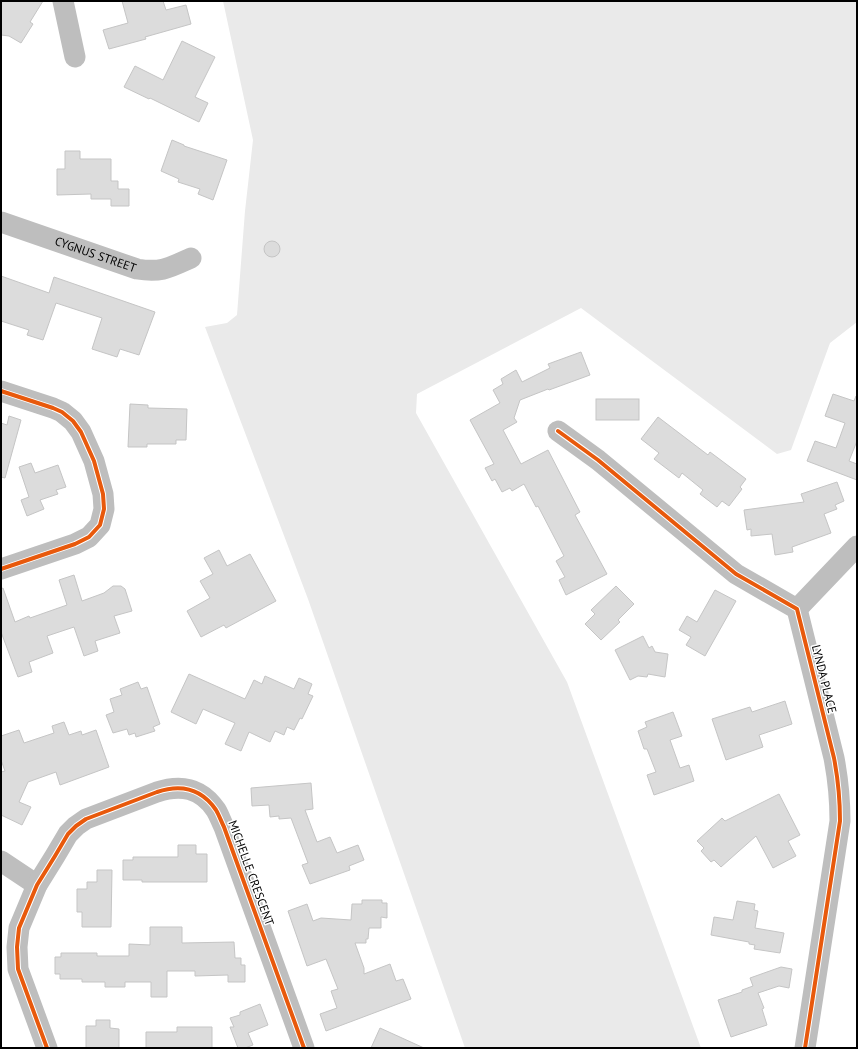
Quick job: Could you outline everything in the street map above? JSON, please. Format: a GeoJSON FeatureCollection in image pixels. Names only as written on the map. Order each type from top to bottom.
{"type":"FeatureCollection","features":[{"type":"Feature","properties":{"kind":"street"},"geometry":{"type":"LineString","coordinates":[[63,1],[75,57]]}},
{"type":"Feature","properties":{"kind":"street","name":"CYGNUS STREET"},"geometry":{"type":"LineString","coordinates":[[1,222],[137,269],[151,271],[166,269],[191,258]]}},
{"type":"Feature","properties":{"kind":"street"},"geometry":{"type":"LineString","coordinates":[[1,391],[53,408],[62,412],[73,421],[81,432],[94,462],[103,494],[104,509],[100,525],[90,537],[75,544],[1,569]]}},
{"type":"Feature","properties":{"kind":"street"},"geometry":{"type":"LineString","coordinates":[[558,431],[604,465],[736,574],[797,609],[857,546]]}},
{"type":"Feature","properties":{"kind":"street","name":"LYNDA PLACE"},"geometry":{"type":"LineString","coordinates":[[797,609],[834,758],[840,800],[840,821],[804,1048]]}},
{"type":"Feature","properties":{"kind":"street","name":"MICHELLE CRESCENT"},"geometry":{"type":"LineString","coordinates":[[47,1048],[18,969],[17,948],[19,928],[37,885],[68,834],[86,819],[168,788],[186,788],[198,792],[216,810],[224,827],[304,1048]]}},
{"type":"Feature","properties":{"kind":"street"},"geometry":{"type":"LineString","coordinates":[[1,861],[37,885]]}},
{"type":"Feature","properties":{"kind":"shaded area"},"geometry":{"type":"Polygon","coordinates":[[[223,1],[857,1],[857,322],[830,343],[791,450],[777,454],[581,308],[417,394],[416,413],[567,682],[701,1048],[465,1048],[308,599],[205,327],[227,323],[237,315],[245,211],[253,140],[223,1]]]}},
{"type":"Feature","properties":{"kind":"building"},"geometry":{"type":"Polygon","coordinates":[[[1,1],[43,1],[30,22],[33,24],[21,43],[9,36],[1,35],[1,1]]]}},
{"type":"Feature","properties":{"kind":"building"},"geometry":{"type":"Polygon","coordinates":[[[122,1],[163,1],[166,10],[186,5],[191,24],[145,37],[146,39],[109,49],[103,30],[128,23],[122,1]]]}},
{"type":"Feature","properties":{"kind":"building"},"geometry":{"type":"Polygon","coordinates":[[[182,41],[215,57],[195,97],[208,103],[199,122],[124,87],[135,66],[163,80],[182,41]]]}},
{"type":"Feature","properties":{"kind":"building"},"geometry":{"type":"Polygon","coordinates":[[[172,140],[184,146],[227,160],[213,200],[198,194],[200,189],[178,182],[179,179],[161,171],[172,140]]]}},
{"type":"Feature","properties":{"kind":"building"},"geometry":{"type":"Polygon","coordinates":[[[65,151],[80,151],[80,159],[111,159],[111,181],[118,181],[118,189],[129,189],[129,206],[111,206],[111,199],[91,199],[91,194],[57,195],[57,169],[65,169],[65,151]]]}},
{"type":"Feature","properties":{"kind":"building"},"geometry":{"type":"Polygon","coordinates":[[[272,241],[278,243],[280,249],[278,255],[272,257],[266,255],[264,249],[266,243],[272,241]]]}},
{"type":"Feature","properties":{"kind":"building"},"geometry":{"type":"Polygon","coordinates":[[[1,276],[49,293],[54,277],[155,312],[139,355],[120,349],[117,357],[92,349],[102,318],[56,303],[43,340],[27,335],[29,330],[1,321],[1,276]]]}},
{"type":"Feature","properties":{"kind":"building"},"geometry":{"type":"Polygon","coordinates":[[[581,352],[590,375],[520,400],[514,418],[517,422],[503,430],[521,464],[548,450],[580,512],[575,515],[607,574],[566,595],[559,580],[565,577],[556,561],[564,556],[538,506],[536,507],[524,484],[512,491],[510,488],[502,492],[495,479],[492,481],[485,468],[494,464],[470,420],[500,403],[493,390],[503,384],[501,379],[516,370],[522,382],[550,368],[548,364],[581,352]]]}},
{"type":"Feature","properties":{"kind":"building"},"geometry":{"type":"Polygon","coordinates":[[[833,394],[854,401],[857,396],[857,441],[849,461],[857,464],[857,480],[807,461],[815,441],[836,448],[845,423],[825,416],[833,394]]]}},
{"type":"Feature","properties":{"kind":"building"},"geometry":{"type":"Polygon","coordinates":[[[596,399],[639,399],[639,420],[596,420],[596,399]]]}},
{"type":"Feature","properties":{"kind":"building"},"geometry":{"type":"Polygon","coordinates":[[[130,404],[148,405],[148,408],[187,409],[186,440],[176,440],[176,444],[147,444],[147,447],[128,447],[130,404]]]}},
{"type":"Feature","properties":{"kind":"building"},"geometry":{"type":"Polygon","coordinates":[[[9,416],[21,420],[5,478],[1,477],[1,423],[7,425],[9,416]]]}},
{"type":"Feature","properties":{"kind":"building"},"geometry":{"type":"Polygon","coordinates":[[[658,417],[708,455],[710,452],[746,479],[740,487],[742,489],[729,506],[722,501],[717,507],[700,494],[703,490],[682,473],[679,478],[654,459],[659,453],[641,439],[658,417]]]}},
{"type":"Feature","properties":{"kind":"building"},"geometry":{"type":"Polygon","coordinates":[[[31,463],[35,473],[58,465],[66,487],[56,490],[58,494],[40,500],[44,509],[27,516],[21,500],[29,497],[19,467],[31,463]]]}},
{"type":"Feature","properties":{"kind":"building"},"geometry":{"type":"Polygon","coordinates":[[[837,482],[844,501],[835,505],[837,509],[824,514],[831,533],[792,547],[793,552],[775,555],[772,534],[751,536],[751,529],[747,530],[744,510],[804,502],[801,494],[837,482]]]}},
{"type":"Feature","properties":{"kind":"building"},"geometry":{"type":"Polygon","coordinates":[[[219,550],[227,566],[250,554],[276,601],[226,628],[224,625],[201,637],[187,611],[210,598],[200,581],[213,574],[204,558],[219,550]]]}},
{"type":"Feature","properties":{"kind":"building"},"geometry":{"type":"Polygon","coordinates":[[[74,575],[82,601],[104,593],[113,586],[121,586],[125,589],[132,611],[114,616],[120,633],[95,641],[98,651],[84,656],[74,627],[47,636],[53,653],[29,662],[32,672],[18,677],[1,632],[1,589],[3,588],[15,622],[29,616],[30,618],[67,605],[59,580],[74,575]]]}},
{"type":"Feature","properties":{"kind":"building"},"geometry":{"type":"Polygon","coordinates":[[[616,586],[634,604],[618,620],[620,622],[601,640],[585,624],[595,614],[591,610],[616,586]]]}},
{"type":"Feature","properties":{"kind":"building"},"geometry":{"type":"Polygon","coordinates":[[[715,590],[736,601],[705,656],[686,645],[691,637],[679,630],[687,616],[697,622],[715,590]]]}},
{"type":"Feature","properties":{"kind":"building"},"geometry":{"type":"Polygon","coordinates":[[[643,636],[649,648],[652,646],[655,652],[668,654],[665,677],[648,674],[647,677],[638,676],[630,680],[615,650],[643,636]]]}},
{"type":"Feature","properties":{"kind":"building"},"geometry":{"type":"Polygon","coordinates":[[[189,674],[245,699],[254,680],[262,684],[265,676],[294,689],[299,678],[312,684],[308,694],[313,696],[302,719],[300,718],[294,730],[287,727],[284,735],[275,731],[270,742],[249,732],[241,751],[225,744],[235,723],[203,709],[196,724],[171,712],[189,674]]]}},
{"type":"Feature","properties":{"kind":"building"},"geometry":{"type":"Polygon","coordinates":[[[138,682],[141,689],[147,687],[160,724],[153,727],[155,731],[136,737],[135,733],[129,735],[127,729],[113,733],[106,715],[114,712],[110,699],[122,695],[120,689],[138,682]]]}},
{"type":"Feature","properties":{"kind":"building"},"geometry":{"type":"Polygon","coordinates":[[[785,701],[792,724],[759,735],[763,747],[726,760],[712,719],[750,707],[752,712],[785,701]]]}},
{"type":"Feature","properties":{"kind":"building"},"geometry":{"type":"Polygon","coordinates":[[[673,712],[682,736],[670,740],[680,768],[689,765],[694,781],[654,795],[647,775],[656,772],[647,749],[644,749],[638,731],[647,727],[645,722],[673,712]]]}},
{"type":"Feature","properties":{"kind":"building"},"geometry":{"type":"Polygon","coordinates":[[[64,722],[69,735],[81,731],[82,735],[96,730],[109,767],[60,785],[56,772],[28,782],[19,802],[31,807],[22,825],[1,815],[1,772],[5,771],[1,760],[1,736],[19,730],[24,743],[54,733],[52,726],[64,722]]]}},
{"type":"Feature","properties":{"kind":"building"},"geometry":{"type":"Polygon","coordinates":[[[311,783],[313,809],[305,810],[317,842],[330,837],[337,853],[358,845],[364,860],[349,866],[350,870],[310,884],[302,865],[308,863],[291,818],[279,819],[279,816],[270,817],[269,805],[252,806],[251,788],[311,783]]]}},
{"type":"Feature","properties":{"kind":"building"},"geometry":{"type":"Polygon","coordinates":[[[779,794],[800,835],[788,841],[796,856],[773,868],[756,836],[721,867],[714,860],[711,862],[701,851],[704,848],[697,841],[722,818],[725,821],[779,794]]]}},
{"type":"Feature","properties":{"kind":"building"},"geometry":{"type":"Polygon","coordinates":[[[178,845],[196,845],[196,854],[207,854],[207,882],[142,882],[142,880],[123,880],[123,860],[133,860],[133,857],[178,857],[178,845]]]}},
{"type":"Feature","properties":{"kind":"building"},"geometry":{"type":"Polygon","coordinates":[[[97,870],[112,870],[111,927],[82,927],[82,912],[77,912],[77,889],[87,889],[87,882],[97,882],[97,870]]]}},
{"type":"Feature","properties":{"kind":"building"},"geometry":{"type":"Polygon","coordinates":[[[362,900],[382,900],[382,903],[387,903],[387,918],[381,917],[381,928],[369,928],[366,943],[355,943],[364,968],[364,974],[390,964],[396,981],[403,979],[411,999],[326,1031],[320,1014],[337,1008],[331,991],[338,989],[326,959],[307,966],[288,911],[307,904],[313,921],[321,918],[351,920],[352,904],[362,904],[362,900]]]}},
{"type":"Feature","properties":{"kind":"building"},"geometry":{"type":"Polygon","coordinates":[[[737,901],[755,904],[754,910],[758,911],[755,928],[784,933],[780,953],[754,949],[755,945],[749,944],[749,942],[711,935],[714,917],[733,920],[737,901]]]}},
{"type":"Feature","properties":{"kind":"building"},"geometry":{"type":"Polygon","coordinates":[[[150,927],[182,927],[182,943],[234,942],[235,958],[241,958],[241,965],[245,965],[245,982],[228,982],[228,975],[195,976],[195,971],[167,971],[167,997],[151,997],[151,982],[125,982],[125,987],[105,987],[105,982],[82,982],[82,979],[60,979],[60,974],[55,974],[55,957],[61,957],[61,953],[97,953],[97,956],[129,956],[129,944],[150,945],[150,927]]]}},
{"type":"Feature","properties":{"kind":"building"},"geometry":{"type":"Polygon","coordinates":[[[781,967],[792,969],[789,988],[779,986],[758,993],[764,1008],[762,1009],[767,1025],[731,1037],[718,1000],[742,992],[742,990],[753,986],[750,978],[781,967]]]}},
{"type":"Feature","properties":{"kind":"building"},"geometry":{"type":"Polygon","coordinates":[[[260,1004],[268,1025],[248,1033],[253,1045],[245,1048],[238,1048],[230,1027],[234,1027],[230,1018],[240,1015],[240,1012],[260,1004]]]}},
{"type":"Feature","properties":{"kind":"building"},"geometry":{"type":"Polygon","coordinates":[[[96,1020],[110,1020],[110,1028],[119,1029],[119,1048],[86,1048],[86,1026],[96,1026],[96,1020]]]}},
{"type":"Feature","properties":{"kind":"building"},"geometry":{"type":"Polygon","coordinates":[[[177,1027],[212,1027],[212,1048],[146,1048],[146,1032],[177,1032],[177,1027]]]}},
{"type":"Feature","properties":{"kind":"building"},"geometry":{"type":"Polygon","coordinates":[[[380,1028],[424,1048],[371,1048],[380,1028]]]}},
{"type":"Feature","properties":{"kind":"cycle path"},"geometry":{"type":"LineString","coordinates":[[1,391],[53,408],[62,412],[73,421],[81,432],[94,461],[103,494],[104,509],[100,525],[89,537],[75,544],[1,569]]}},
{"type":"Feature","properties":{"kind":"cycle path"},"geometry":{"type":"LineString","coordinates":[[558,431],[598,460],[736,574],[797,609],[834,758],[837,774],[840,813],[805,1048]]}},
{"type":"Feature","properties":{"kind":"cycle path"},"geometry":{"type":"LineString","coordinates":[[47,1048],[18,969],[17,947],[19,928],[37,885],[68,834],[76,826],[86,819],[157,792],[174,788],[182,788],[197,793],[204,797],[216,810],[224,827],[304,1048]]}}]}
